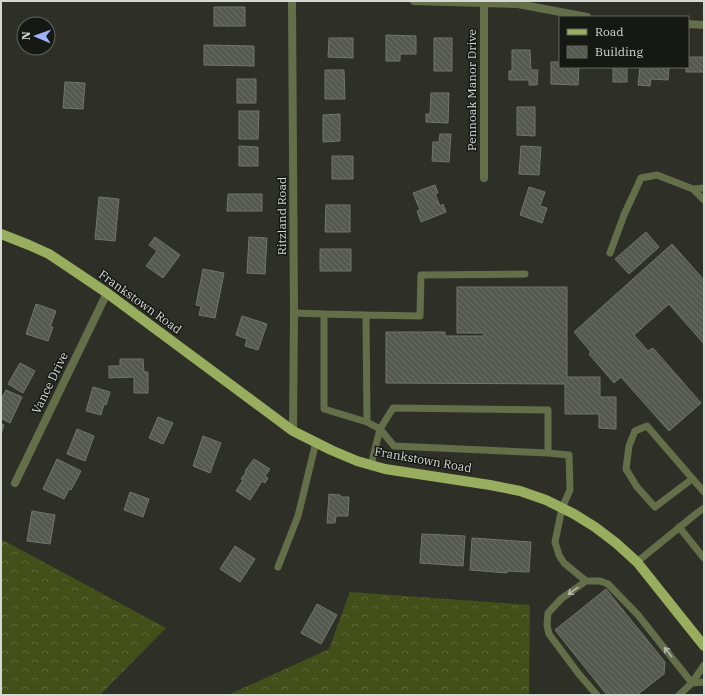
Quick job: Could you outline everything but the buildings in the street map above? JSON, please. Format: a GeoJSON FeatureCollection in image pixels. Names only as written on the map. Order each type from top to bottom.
{"type":"FeatureCollection","features":[{"type":"Feature","properties":{"kind":"main road","name":"Frankstown Road"},"geometry":{"type":"LineString","coordinates":[[1,234],[49,254],[107,293],[293,431],[331,450],[385,469],[520,491],[546,500],[574,514],[595,527],[637,562],[704,646]]}},
{"type":"Feature","properties":{"kind":"street","name":"Ritzland Road"},"geometry":{"type":"LineString","coordinates":[[292,1],[294,313],[293,431]]}},
{"type":"Feature","properties":{"kind":"street"},"geometry":{"type":"LineString","coordinates":[[414,1],[518,4],[582,16]]}},
{"type":"Feature","properties":{"kind":"street","name":"Pennoak Manor Drive"},"geometry":{"type":"LineString","coordinates":[[484,2],[484,178]]}},
{"type":"Feature","properties":{"kind":"street"},"geometry":{"type":"LineString","coordinates":[[689,24],[704,25]]}},
{"type":"Feature","properties":{"kind":"street","name":"Vance Drive"},"geometry":{"type":"LineString","coordinates":[[15,483],[107,293]]}},
{"type":"Feature","properties":{"kind":"lane"},"geometry":{"type":"LineString","coordinates":[[610,253],[624,215],[642,178],[657,175],[693,189],[704,200]]}},
{"type":"Feature","properties":{"kind":"lane"},"geometry":{"type":"LineString","coordinates":[[693,189],[704,188]]}},
{"type":"Feature","properties":{"kind":"lane"},"geometry":{"type":"LineString","coordinates":[[294,313],[420,316],[420,275],[525,274]]}},
{"type":"Feature","properties":{"kind":"lane"},"geometry":{"type":"LineString","coordinates":[[324,314],[324,409],[367,422],[380,429],[394,446],[569,455],[570,490],[562,508],[555,542],[559,555],[564,563],[586,581]]}},
{"type":"Feature","properties":{"kind":"lane"},"geometry":{"type":"LineString","coordinates":[[366,315],[367,422]]}},
{"type":"Feature","properties":{"kind":"lane"},"geometry":{"type":"LineString","coordinates":[[372,465],[380,429],[393,408],[548,410],[548,453]]}},
{"type":"Feature","properties":{"kind":"lane"},"geometry":{"type":"LineString","coordinates":[[692,479],[655,507],[637,487],[626,470],[629,446],[635,431],[647,426],[704,492]]}},
{"type":"Feature","properties":{"kind":"lane"},"geometry":{"type":"LineString","coordinates":[[278,567],[298,516],[316,442]]}},
{"type":"Feature","properties":{"kind":"lane"},"geometry":{"type":"LineString","coordinates":[[637,562],[704,508]]}},
{"type":"Feature","properties":{"kind":"lane"},"geometry":{"type":"LineString","coordinates":[[679,527],[704,558]]}},
{"type":"Feature","properties":{"kind":"lane"},"geometry":{"type":"LineString","coordinates":[[597,695],[578,673],[549,634],[547,625],[548,613],[561,599],[586,581],[600,581],[608,584],[638,614],[692,683]]}},
{"type":"Feature","properties":{"kind":"lane"},"geometry":{"type":"LineString","coordinates":[[679,695],[692,683],[704,665]]}},
{"type":"Feature","properties":{"kind":"lane"},"geometry":{"type":"LineString","coordinates":[[692,683],[704,682]]}},
{"type":"Feature","properties":{"kind":"green space"},"geometry":{"type":"Polygon","coordinates":[[[1,539],[166,628],[100,695],[1,695],[1,539]]]}},
{"type":"Feature","properties":{"kind":"green space"},"geometry":{"type":"Polygon","coordinates":[[[350,592],[530,605],[529,695],[228,695],[329,649],[350,592]]]}}]}
